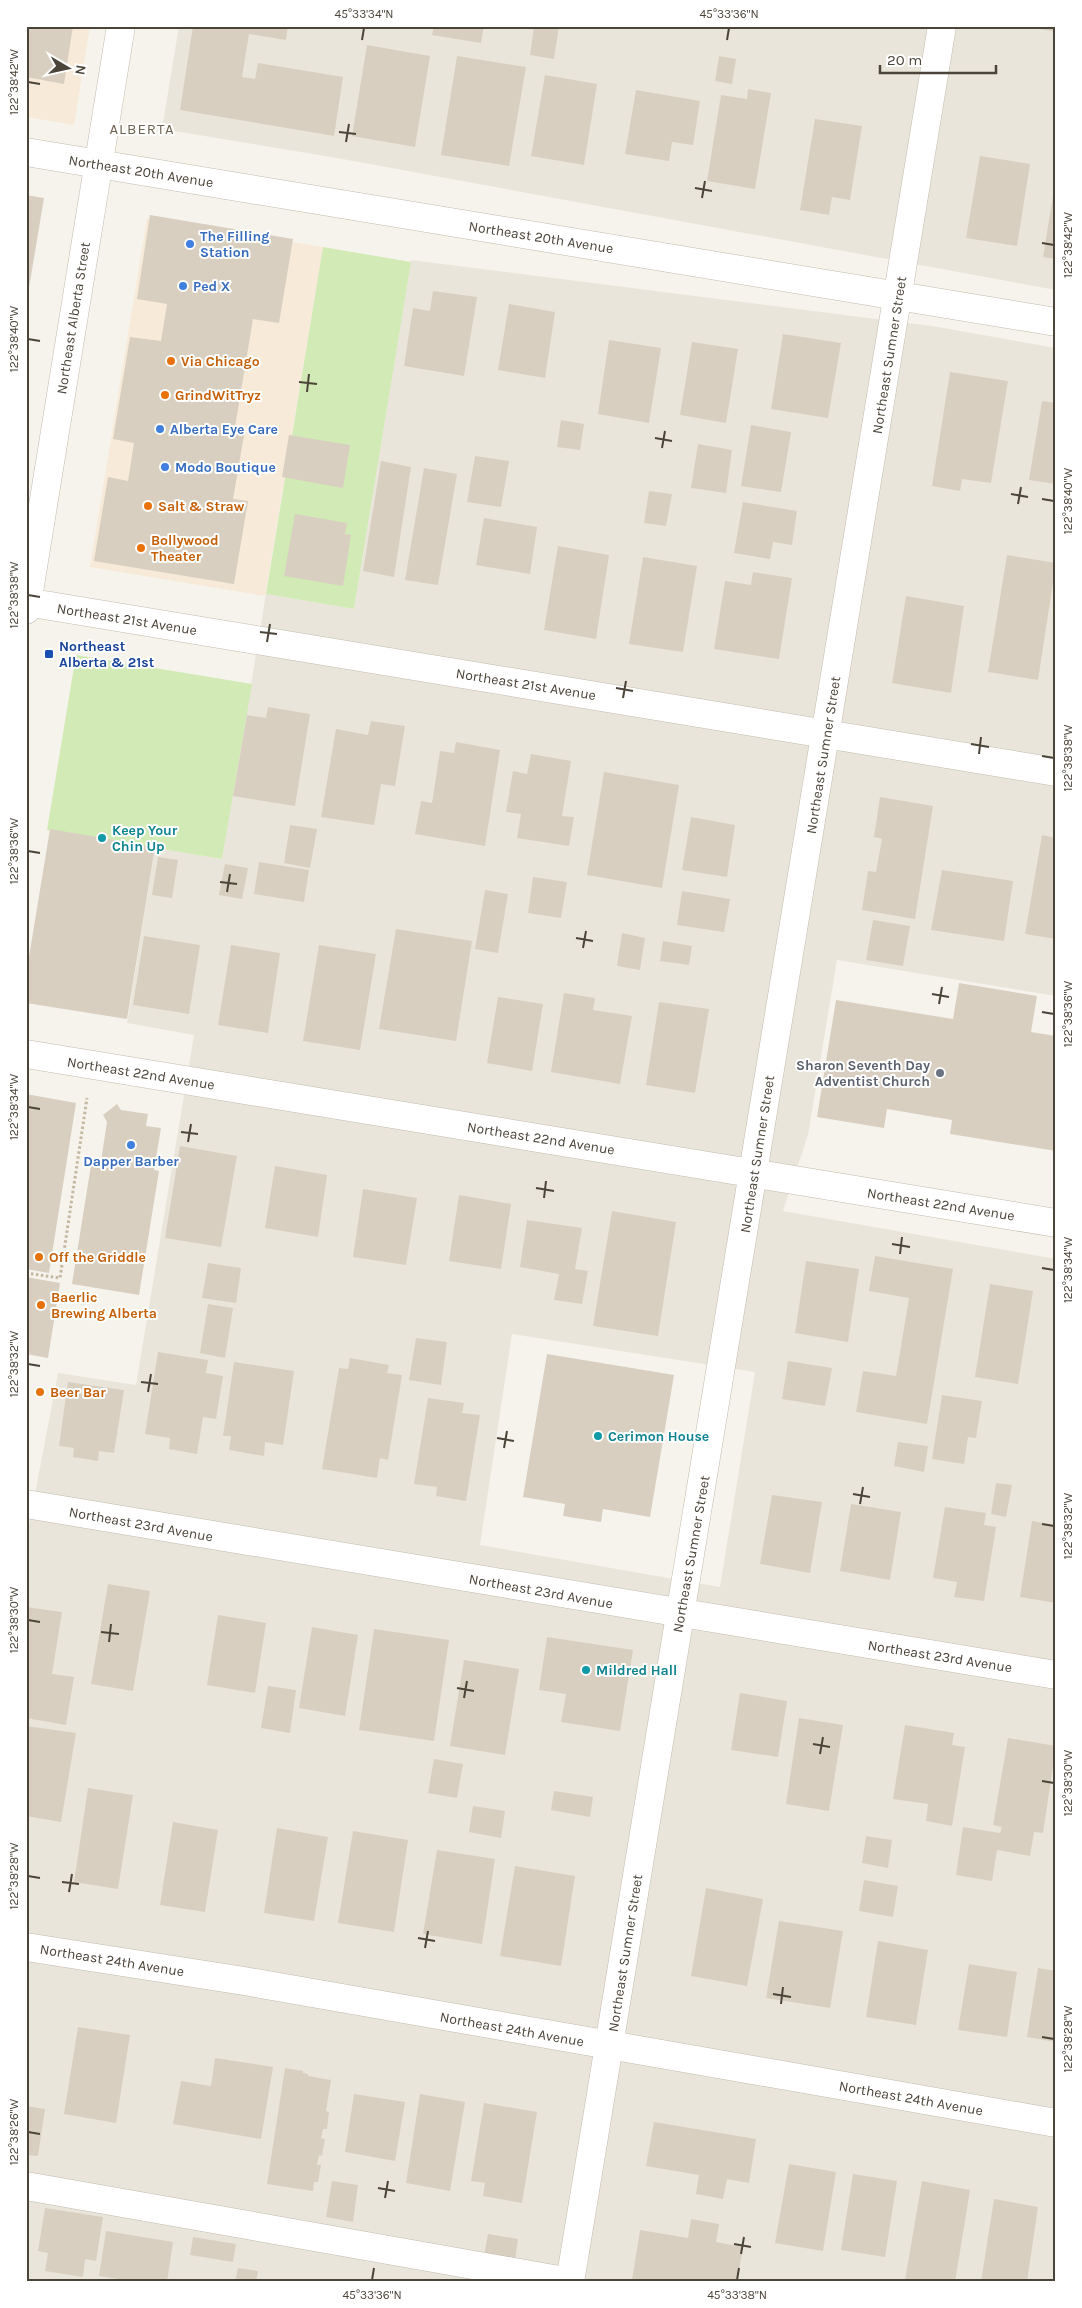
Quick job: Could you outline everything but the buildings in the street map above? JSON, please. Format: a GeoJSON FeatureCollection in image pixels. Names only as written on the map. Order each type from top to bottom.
{"type":"FeatureCollection","features":[{"type":"Feature","properties":{"kind":"street","name":"Northeast Alberta Street"},"geometry":{"type":"LineString","coordinates":[[27,605],[121,26]]}},
{"type":"Feature","properties":{"kind":"street","name":"Northeast Sumner Street"},"geometry":{"type":"LineString","coordinates":[[570,2282],[827,734],[942,26]]}},
{"type":"Feature","properties":{"kind":"street","name":"Northeast 20th Avenue"},"geometry":{"type":"LineString","coordinates":[[26,152],[1056,322]]}},
{"type":"Feature","properties":{"kind":"street","name":"Northeast 21st Avenue"},"geometry":{"type":"LineString","coordinates":[[27,605],[1056,772]]}},
{"type":"Feature","properties":{"kind":"street","name":"Northeast 22nd Avenue"},"geometry":{"type":"LineString","coordinates":[[26,1054],[1056,1224]]}},
{"type":"Feature","properties":{"kind":"street","name":"Northeast 23rd Avenue"},"geometry":{"type":"LineString","coordinates":[[26,1504],[1056,1675]]}},
{"type":"Feature","properties":{"kind":"street","name":"Northeast 24th Avenue"},"geometry":{"type":"LineString","coordinates":[[26,1947],[244,1981],[1056,2123]]}},
{"type":"Feature","properties":{"kind":"street"},"geometry":{"type":"LineString","coordinates":[[26,2186],[570,2282]]}},
{"type":"Feature","properties":{"kind":"path"},"geometry":{"type":"LineString","coordinates":[[26,1273],[60,1278],[92,1065]]}},
{"type":"Feature","properties":{"kind":"shaded area"},"geometry":{"type":"Polygon","coordinates":[[[26,26],[90,26],[74,125],[26,117],[26,26]]]}},
{"type":"Feature","properties":{"kind":"shaded area"},"geometry":{"type":"Polygon","coordinates":[[[179,26],[1056,26],[1056,290],[337,158],[162,129],[179,26]]]}},
{"type":"Feature","properties":{"kind":"shaded area"},"geometry":{"type":"Polygon","coordinates":[[[147,218],[323,247],[265,596],[90,567],[147,218]]]}},
{"type":"Feature","properties":{"kind":"shaded area"},"geometry":{"type":"Polygon","coordinates":[[[411,260],[932,326],[1056,348],[1056,996],[837,960],[808,1135],[783,1211],[1056,1259],[1056,2282],[26,2282],[26,1541],[58,1373],[136,1385],[194,1035],[127,1023],[155,848],[222,859],[266,594],[354,609],[411,260]],[[512,1334],[480,1545],[720,1587],[755,1372],[512,1334]]]}},
{"type":"Feature","properties":{"kind":"green space"},"geometry":{"type":"Polygon","coordinates":[[[323,247],[411,262],[354,609],[266,594],[323,247]]]}},
{"type":"Feature","properties":{"kind":"green space"},"geometry":{"type":"Polygon","coordinates":[[[76,655],[252,684],[222,859],[47,830],[76,655]]]}},
{"type":"Feature","properties":{"kind":"place","name":"The Filling Station"},"geometry":{"type":"Point","coordinates":[190,244]}},
{"type":"Feature","properties":{"kind":"place","name":"Ped X"},"geometry":{"type":"Point","coordinates":[183,286]}},
{"type":"Feature","properties":{"kind":"place","name":"Via Chicago"},"geometry":{"type":"Point","coordinates":[171,361]}},
{"type":"Feature","properties":{"kind":"place","name":"GrindWitTryz"},"geometry":{"type":"Point","coordinates":[165,395]}},
{"type":"Feature","properties":{"kind":"place","name":"Alberta Eye Care"},"geometry":{"type":"Point","coordinates":[160,429]}},
{"type":"Feature","properties":{"kind":"place","name":"Modo Boutique"},"geometry":{"type":"Point","coordinates":[165,467]}},
{"type":"Feature","properties":{"kind":"place","name":"Salt & Straw"},"geometry":{"type":"Point","coordinates":[148,506]}},
{"type":"Feature","properties":{"kind":"place","name":"Bollywood Theater"},"geometry":{"type":"Point","coordinates":[141,548]}},
{"type":"Feature","properties":{"kind":"place","name":"Northeast Alberta & 21st"},"geometry":{"type":"Point","coordinates":[49,654]}},
{"type":"Feature","properties":{"kind":"place","name":"Keep Your Chin Up"},"geometry":{"type":"Point","coordinates":[102,838]}},
{"type":"Feature","properties":{"kind":"place","name":"Sharon Seventh Day Adventist Church"},"geometry":{"type":"Point","coordinates":[940,1073]}},
{"type":"Feature","properties":{"kind":"place","name":"Dapper Barber"},"geometry":{"type":"Point","coordinates":[131,1145]}},
{"type":"Feature","properties":{"kind":"place","name":"Off the Griddle"},"geometry":{"type":"Point","coordinates":[39,1257]}},
{"type":"Feature","properties":{"kind":"place","name":"Baerlic Brewing Alberta"},"geometry":{"type":"Point","coordinates":[41,1305]}},
{"type":"Feature","properties":{"kind":"place","name":"Beer Bar"},"geometry":{"type":"Point","coordinates":[40,1392]}},
{"type":"Feature","properties":{"kind":"place","name":"Cerimon House"},"geometry":{"type":"Point","coordinates":[598,1436]}},
{"type":"Feature","properties":{"kind":"place","name":"Mildred Hall"},"geometry":{"type":"Point","coordinates":[586,1670]}},
{"type":"Feature","properties":{"kind":"district","name":"ALBERTA"},"geometry":{"type":"Point","coordinates":[142,129]}}]}
